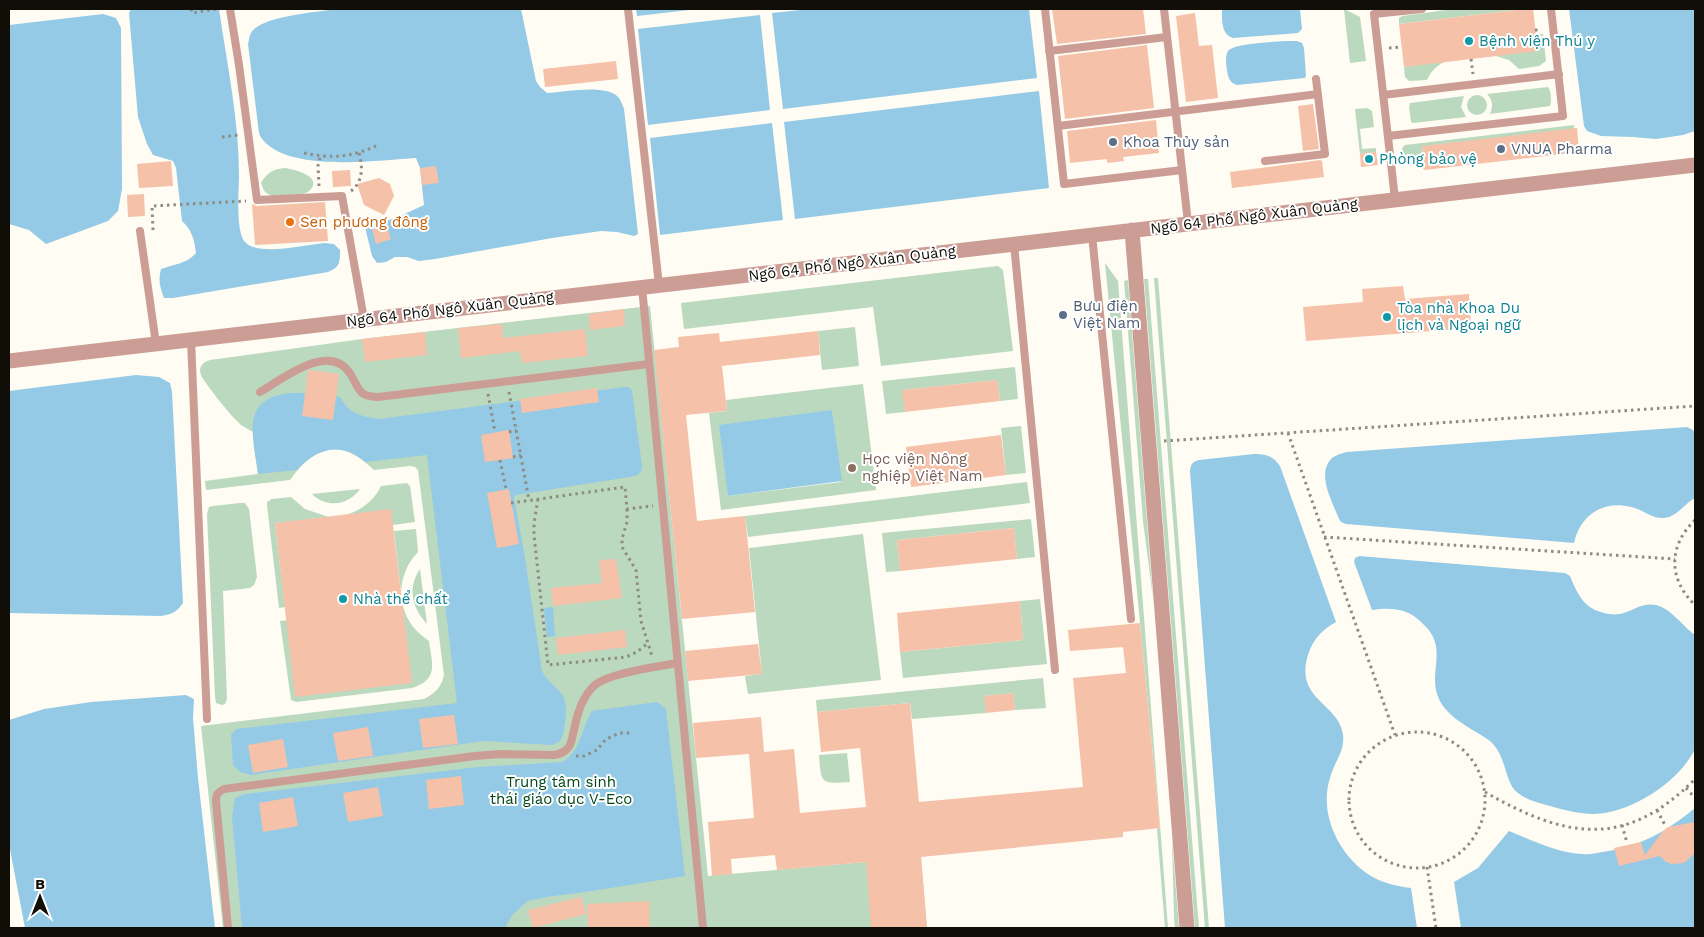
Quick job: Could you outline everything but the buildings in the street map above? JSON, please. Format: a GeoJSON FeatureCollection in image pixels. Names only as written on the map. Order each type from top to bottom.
{"type":"FeatureCollection","features":[{"type":"Feature","properties":{"kind":"street","name":"Ngõ 64 Phố Ngô Xuân Quảng"},"geometry":{"type":"LineString","coordinates":[[9,361],[1695,165]]}},
{"type":"Feature","properties":{"kind":"street"},"geometry":{"type":"LineString","coordinates":[[1132,230],[1187,928]]}},
{"type":"Feature","properties":{"kind":"lane"},"geometry":{"type":"LineString","coordinates":[[230,9],[256,200],[342,196],[364,320]]}},
{"type":"Feature","properties":{"kind":"lane"},"geometry":{"type":"LineString","coordinates":[[628,9],[658,285]]}},
{"type":"Feature","properties":{"kind":"lane"},"geometry":{"type":"LineString","coordinates":[[1045,9],[1064,184],[1182,170]]}},
{"type":"Feature","properties":{"kind":"lane"},"geometry":{"type":"LineString","coordinates":[[1164,9],[1188,224]]}},
{"type":"Feature","properties":{"kind":"lane"},"geometry":{"type":"LineString","coordinates":[[1395,200],[1374,14],[1422,9]]}},
{"type":"Feature","properties":{"kind":"lane"},"geometry":{"type":"LineString","coordinates":[[1388,136],[1563,116],[1551,9]]}},
{"type":"Feature","properties":{"kind":"lane"},"geometry":{"type":"LineString","coordinates":[[1049,51],[1167,37]]}},
{"type":"Feature","properties":{"kind":"lane"},"geometry":{"type":"LineString","coordinates":[[1383,95],[1558,74]]}},
{"type":"Feature","properties":{"kind":"lane"},"geometry":{"type":"LineString","coordinates":[[1265,161],[1324,154],[1316,79]]}},
{"type":"Feature","properties":{"kind":"lane"},"geometry":{"type":"LineString","coordinates":[[1058,126],[1318,94]]}},
{"type":"Feature","properties":{"kind":"lane"},"geometry":{"type":"LineString","coordinates":[[140,231],[156,344]]}},
{"type":"Feature","properties":{"kind":"lane"},"geometry":{"type":"LineString","coordinates":[[1092,235],[1131,620]]}},
{"type":"Feature","properties":{"kind":"lane"},"geometry":{"type":"LineString","coordinates":[[1014,244],[1055,670]]}},
{"type":"Feature","properties":{"kind":"lane"},"geometry":{"type":"LineString","coordinates":[[642,287],[702,928]]}},
{"type":"Feature","properties":{"kind":"lane"},"geometry":{"type":"LineString","coordinates":[[191,340],[208,719]]}},
{"type":"Feature","properties":{"kind":"lane"},"geometry":{"type":"LineString","coordinates":[[260,392],[306,365],[322,361],[333,362],[342,366],[350,374],[361,393],[378,397],[649,364]]}},
{"type":"Feature","properties":{"kind":"lane"},"geometry":{"type":"LineString","coordinates":[[228,928],[216,801],[216,795],[219,791],[449,759],[501,754],[554,755],[567,749],[578,712],[596,684],[607,678],[677,663]]}},
{"type":"Feature","properties":{"kind":"path"},"geometry":{"type":"LineString","coordinates":[[191,9],[192,13],[216,9]]}},
{"type":"Feature","properties":{"kind":"path"},"geometry":{"type":"LineString","coordinates":[[1535,30],[1540,30]]}},
{"type":"Feature","properties":{"kind":"path"},"geometry":{"type":"LineString","coordinates":[[1386,48],[1402,46]]}},
{"type":"Feature","properties":{"kind":"path"},"geometry":{"type":"LineString","coordinates":[[222,137],[241,135]]}},
{"type":"Feature","properties":{"kind":"path"},"geometry":{"type":"LineString","coordinates":[[304,153],[320,157],[339,157],[358,154],[376,146]]}},
{"type":"Feature","properties":{"kind":"path"},"geometry":{"type":"LineString","coordinates":[[342,196],[354,189],[362,176],[362,164],[358,154]]}},
{"type":"Feature","properties":{"kind":"path"},"geometry":{"type":"LineString","coordinates":[[319,197],[318,166],[320,157]]}},
{"type":"Feature","properties":{"kind":"path"},"geometry":{"type":"LineString","coordinates":[[140,231],[153,230],[152,206],[242,201]]}},
{"type":"Feature","properties":{"kind":"path"},"geometry":{"type":"LineString","coordinates":[[510,394],[530,500]]}},
{"type":"Feature","properties":{"kind":"path"},"geometry":{"type":"LineString","coordinates":[[488,396],[495,432]]}},
{"type":"Feature","properties":{"kind":"path"},"geometry":{"type":"LineString","coordinates":[[1164,441],[1695,406]]}},
{"type":"Feature","properties":{"kind":"path"},"geometry":{"type":"LineString","coordinates":[[509,432],[516,430]]}},
{"type":"Feature","properties":{"kind":"path"},"geometry":{"type":"LineString","coordinates":[[1288,433],[1395,735]]}},
{"type":"Feature","properties":{"kind":"path"},"geometry":{"type":"LineString","coordinates":[[513,457],[521,455]]}},
{"type":"Feature","properties":{"kind":"path"},"geometry":{"type":"LineString","coordinates":[[500,460],[506,489]]}},
{"type":"Feature","properties":{"kind":"path"},"geometry":{"type":"LineString","coordinates":[[511,503],[625,487],[627,522],[622,539],[622,547],[636,570],[641,621],[656,667]]}},
{"type":"Feature","properties":{"kind":"path"},"geometry":{"type":"LineString","coordinates":[[538,499],[534,535],[548,665],[626,657],[637,652],[648,643]]}},
{"type":"Feature","properties":{"kind":"path"},"geometry":{"type":"LineString","coordinates":[[627,508],[662,505]]}},
{"type":"Feature","properties":{"kind":"path"},"geometry":{"type":"LineString","coordinates":[[1695,520],[1686,528],[1680,539],[1675,559],[1676,574],[1680,586],[1695,605]]}},
{"type":"Feature","properties":{"kind":"path"},"geometry":{"type":"LineString","coordinates":[[1324,537],[1675,559]]}},
{"type":"Feature","properties":{"kind":"path"},"geometry":{"type":"LineString","coordinates":[[1414,732],[1428,732],[1441,736],[1453,741],[1464,749],[1479,771],[1485,792],[1485,810],[1482,823],[1468,846],[1446,862],[1427,867],[1407,867],[1393,864],[1371,850],[1355,829],[1348,803],[1352,776],[1366,754],[1376,744],[1395,735],[1414,732]]}},
{"type":"Feature","properties":{"kind":"path"},"geometry":{"type":"LineString","coordinates":[[584,756],[597,750],[606,739],[620,733],[633,734]]}},
{"type":"Feature","properties":{"kind":"path"},"geometry":{"type":"LineString","coordinates":[[1485,792],[1532,816],[1559,826],[1595,830],[1632,823],[1657,810],[1695,779]]}},
{"type":"Feature","properties":{"kind":"path"},"geometry":{"type":"LineString","coordinates":[[1686,788],[1695,798]]}},
{"type":"Feature","properties":{"kind":"path"},"geometry":{"type":"LineString","coordinates":[[1657,810],[1666,827]]}},
{"type":"Feature","properties":{"kind":"path"},"geometry":{"type":"LineString","coordinates":[[1622,825],[1627,843]]}},
{"type":"Feature","properties":{"kind":"path"},"geometry":{"type":"LineString","coordinates":[[1427,867],[1436,928]]}},
{"type":"Feature","properties":{"kind":"green space"},"geometry":{"type":"Polygon","coordinates":[[[1344,9],[1360,17],[1366,61],[1350,63],[1344,9]]]}},
{"type":"Feature","properties":{"kind":"green space"},"geometry":{"type":"Polygon","coordinates":[[[1453,9],[1525,9],[1399,24],[1399,18],[1402,16],[1453,9]]]}},
{"type":"Feature","properties":{"kind":"green space"},"geometry":{"type":"Polygon","coordinates":[[[1543,34],[1546,61],[1539,66],[1519,69],[1509,60],[1496,56],[1536,35],[1543,34]]]}},
{"type":"Feature","properties":{"kind":"green space"},"geometry":{"type":"Polygon","coordinates":[[[1446,61],[1430,74],[1427,80],[1409,81],[1405,77],[1404,67],[1446,61]]]}},
{"type":"Feature","properties":{"kind":"green space"},"geometry":{"type":"Polygon","coordinates":[[[1548,87],[1551,96],[1550,106],[1490,114],[1492,103],[1487,94],[1548,87]]]}},
{"type":"Feature","properties":{"kind":"green space"},"geometry":{"type":"Polygon","coordinates":[[[1477,95],[1484,98],[1487,105],[1484,112],[1477,115],[1470,112],[1467,105],[1470,98],[1477,95]]]}},
{"type":"Feature","properties":{"kind":"green space"},"geometry":{"type":"Polygon","coordinates":[[[1464,96],[1461,107],[1466,117],[1411,122],[1410,103],[1464,96]]]}},
{"type":"Feature","properties":{"kind":"green space"},"geometry":{"type":"Polygon","coordinates":[[[1367,108],[1372,111],[1374,127],[1360,129],[1362,149],[1376,148],[1376,152],[1360,154],[1355,109],[1367,108]]]}},
{"type":"Feature","properties":{"kind":"green space"},"geometry":{"type":"Polygon","coordinates":[[[1574,125],[1574,129],[1422,147],[1425,170],[1414,161],[1404,162],[1402,148],[1405,145],[1574,125]]]}},
{"type":"Feature","properties":{"kind":"green space"},"geometry":{"type":"Polygon","coordinates":[[[285,168],[310,177],[313,180],[311,189],[303,194],[291,197],[274,197],[266,193],[261,183],[263,179],[277,169],[285,168]]]}},
{"type":"Feature","properties":{"kind":"green space"},"geometry":{"type":"Polygon","coordinates":[[[1105,263],[1118,281],[1168,928],[1165,928],[1157,829],[1160,828],[1105,263]]]}},
{"type":"Feature","properties":{"kind":"green space"},"geometry":{"type":"Polygon","coordinates":[[[998,266],[1003,270],[1013,351],[881,366],[873,307],[684,329],[681,303],[998,266]]]}},
{"type":"Feature","properties":{"kind":"green space"},"geometry":{"type":"Polygon","coordinates":[[[1154,278],[1158,278],[1209,928],[1205,928],[1154,278]]]}},
{"type":"Feature","properties":{"kind":"green space"},"geometry":{"type":"Polygon","coordinates":[[[1144,279],[1148,279],[1199,928],[1195,928],[1144,279]]]}},
{"type":"Feature","properties":{"kind":"green space"},"geometry":{"type":"Polygon","coordinates":[[[1128,280],[1153,598],[1143,521],[1124,281],[1128,280]]]}},
{"type":"Feature","properties":{"kind":"green space","name":"Trung tâm sinh thái giáo dục V-Eco"},"geometry":{"type":"Polygon","coordinates":[[[650,306],[708,876],[921,857],[927,928],[223,928],[201,726],[424,699],[437,690],[444,675],[418,470],[410,466],[374,470],[351,453],[329,449],[309,459],[290,480],[206,490],[205,481],[258,474],[253,432],[239,423],[229,413],[212,391],[201,375],[202,365],[210,360],[362,339],[650,306]]]}},
{"type":"Feature","properties":{"kind":"green space"},"geometry":{"type":"Polygon","coordinates":[[[855,327],[859,366],[822,370],[818,331],[855,327]]]}},
{"type":"Feature","properties":{"kind":"green space"},"geometry":{"type":"Polygon","coordinates":[[[1015,367],[1018,399],[1000,401],[997,380],[903,390],[905,412],[886,414],[882,381],[1015,367]]]}},
{"type":"Feature","properties":{"kind":"green space"},"geometry":{"type":"Polygon","coordinates":[[[863,384],[876,490],[721,510],[709,413],[727,411],[726,400],[863,384]],[[832,410],[728,496],[841,482],[832,410]]]}},
{"type":"Feature","properties":{"kind":"green space"},"geometry":{"type":"Polygon","coordinates":[[[1021,426],[1026,473],[1006,475],[1001,428],[1021,426]]]}},
{"type":"Feature","properties":{"kind":"green space"},"geometry":{"type":"Polygon","coordinates":[[[1027,482],[1030,503],[748,537],[745,516],[1027,482]]]}},
{"type":"Feature","properties":{"kind":"green space"},"geometry":{"type":"Polygon","coordinates":[[[407,483],[410,486],[415,522],[393,525],[346,515],[366,504],[375,496],[381,486],[407,483]]]}},
{"type":"Feature","properties":{"kind":"green space"},"geometry":{"type":"Polygon","coordinates":[[[360,489],[350,499],[338,503],[324,502],[312,494],[360,489]]]}},
{"type":"Feature","properties":{"kind":"green space"},"geometry":{"type":"Polygon","coordinates":[[[291,497],[305,509],[329,517],[275,523],[285,607],[279,608],[267,502],[272,499],[291,497]]]}},
{"type":"Feature","properties":{"kind":"green space"},"geometry":{"type":"Polygon","coordinates":[[[245,503],[249,509],[257,577],[254,585],[250,588],[223,591],[227,699],[225,704],[222,705],[216,703],[215,697],[207,514],[209,507],[245,503]]]}},
{"type":"Feature","properties":{"kind":"green space"},"geometry":{"type":"Polygon","coordinates":[[[1031,519],[1035,557],[1017,559],[1014,528],[897,540],[900,571],[886,572],[882,533],[1031,519]]]}},
{"type":"Feature","properties":{"kind":"green space"},"geometry":{"type":"Polygon","coordinates":[[[416,529],[418,552],[406,570],[401,592],[394,531],[416,529]]]}},
{"type":"Feature","properties":{"kind":"green space"},"geometry":{"type":"Polygon","coordinates":[[[863,534],[881,680],[748,694],[745,676],[762,674],[749,548],[863,534]]]}},
{"type":"Feature","properties":{"kind":"green space"},"geometry":{"type":"Polygon","coordinates":[[[420,569],[427,624],[418,611],[413,598],[414,583],[420,569]]]}},
{"type":"Feature","properties":{"kind":"green space"},"geometry":{"type":"Polygon","coordinates":[[[1040,599],[1047,664],[903,678],[900,652],[1023,640],[1020,601],[1040,599]]]}},
{"type":"Feature","properties":{"kind":"green space"},"geometry":{"type":"Polygon","coordinates":[[[403,606],[413,626],[429,641],[432,670],[426,680],[412,688],[296,702],[291,700],[280,621],[403,606]]]}},
{"type":"Feature","properties":{"kind":"green space"},"geometry":{"type":"Polygon","coordinates":[[[1043,678],[1046,708],[1015,710],[1013,693],[985,696],[986,713],[912,719],[910,703],[817,712],[816,700],[1043,678]]]}},
{"type":"Feature","properties":{"kind":"green space"},"geometry":{"type":"Polygon","coordinates":[[[847,753],[850,782],[833,783],[824,780],[819,755],[847,753]]]}},
{"type":"Feature","properties":{"kind":"green space"},"geometry":{"type":"Polygon","coordinates":[[[1172,840],[1179,928],[1175,928],[1174,918],[1172,840]]]}},
{"type":"Feature","properties":{"kind":"water"},"geometry":{"type":"Polygon","coordinates":[[[131,9],[219,9],[237,134],[238,211],[240,231],[243,238],[246,243],[261,249],[283,249],[324,243],[334,244],[340,250],[339,261],[335,268],[328,272],[164,298],[160,284],[161,269],[184,262],[196,253],[192,235],[182,221],[176,168],[173,161],[153,155],[147,144],[138,117],[129,13],[131,9]]]}},
{"type":"Feature","properties":{"kind":"water"},"geometry":{"type":"Polygon","coordinates":[[[337,9],[521,9],[536,81],[540,87],[547,93],[585,90],[606,91],[613,93],[619,98],[624,109],[638,234],[634,236],[601,231],[435,259],[419,261],[407,257],[395,257],[386,262],[377,263],[372,256],[365,227],[396,218],[424,205],[420,168],[416,158],[356,162],[310,160],[289,156],[272,148],[260,136],[258,129],[248,44],[251,33],[256,27],[277,19],[337,9]]]}},
{"type":"Feature","properties":{"kind":"water"},"geometry":{"type":"Polygon","coordinates":[[[636,9],[698,9],[637,16],[636,9]]]}},
{"type":"Feature","properties":{"kind":"water"},"geometry":{"type":"Polygon","coordinates":[[[810,9],[1029,9],[1037,78],[783,109],[772,13],[810,9]]]}},
{"type":"Feature","properties":{"kind":"water"},"geometry":{"type":"Polygon","coordinates":[[[1222,9],[1300,9],[1302,29],[1298,33],[1233,38],[1226,34],[1224,30],[1222,9]]]}},
{"type":"Feature","properties":{"kind":"water"},"geometry":{"type":"Polygon","coordinates":[[[1569,9],[1695,9],[1695,131],[1683,135],[1656,139],[1601,136],[1587,131],[1584,126],[1569,9]]]}},
{"type":"Feature","properties":{"kind":"water"},"geometry":{"type":"Polygon","coordinates":[[[103,14],[116,18],[121,28],[122,189],[118,211],[108,221],[46,244],[29,230],[9,224],[9,25],[103,14]]]}},
{"type":"Feature","properties":{"kind":"water"},"geometry":{"type":"Polygon","coordinates":[[[760,15],[770,110],[648,125],[638,29],[760,15]]]}},
{"type":"Feature","properties":{"kind":"water"},"geometry":{"type":"Polygon","coordinates":[[[1285,41],[1302,43],[1304,48],[1305,78],[1237,85],[1230,80],[1227,73],[1226,58],[1228,51],[1232,48],[1264,42],[1285,41]]]}},
{"type":"Feature","properties":{"kind":"water"},"geometry":{"type":"Polygon","coordinates":[[[1039,91],[1049,188],[795,219],[784,122],[1039,91]]]}},
{"type":"Feature","properties":{"kind":"water"},"geometry":{"type":"Polygon","coordinates":[[[772,123],[783,220],[660,235],[650,138],[772,123]]]}},
{"type":"Feature","properties":{"kind":"water"},"geometry":{"type":"Polygon","coordinates":[[[136,375],[159,377],[170,383],[172,392],[183,603],[174,612],[161,616],[9,613],[9,391],[136,375]]]}},
{"type":"Feature","properties":{"kind":"water"},"geometry":{"type":"Polygon","coordinates":[[[629,387],[632,391],[642,466],[641,472],[636,476],[516,495],[514,497],[542,671],[562,694],[565,702],[565,727],[560,741],[553,745],[483,741],[251,775],[240,772],[233,765],[231,735],[236,729],[457,703],[427,455],[365,462],[347,451],[330,450],[312,457],[297,470],[258,474],[253,423],[259,406],[268,399],[279,395],[291,393],[317,394],[340,397],[352,411],[366,417],[379,419],[629,387]]]}},
{"type":"Feature","properties":{"kind":"water"},"geometry":{"type":"Polygon","coordinates":[[[832,410],[842,481],[728,496],[719,425],[832,410]]]}},
{"type":"Feature","properties":{"kind":"water"},"geometry":{"type":"Polygon","coordinates":[[[1687,427],[1695,433],[1695,498],[1677,513],[1664,518],[1655,517],[1621,505],[1602,508],[1587,517],[1577,533],[1574,543],[1346,524],[1339,519],[1329,496],[1325,480],[1327,464],[1332,458],[1347,452],[1687,427]]]}},
{"type":"Feature","properties":{"kind":"water"},"geometry":{"type":"Polygon","coordinates":[[[1254,454],[1269,456],[1280,466],[1336,622],[1316,638],[1309,652],[1305,668],[1311,691],[1334,715],[1340,724],[1343,735],[1342,747],[1327,791],[1329,817],[1333,830],[1346,853],[1365,872],[1387,883],[1411,888],[1417,928],[1225,928],[1190,471],[1192,464],[1199,460],[1254,454]]]}},
{"type":"Feature","properties":{"kind":"water"},"geometry":{"type":"Polygon","coordinates":[[[1359,556],[1565,573],[1570,576],[1578,594],[1585,603],[1595,610],[1618,614],[1651,604],[1667,610],[1695,635],[1695,749],[1688,761],[1666,784],[1652,794],[1638,802],[1608,812],[1594,814],[1572,812],[1537,802],[1518,793],[1511,784],[1498,750],[1492,743],[1457,720],[1442,705],[1435,680],[1436,644],[1426,627],[1414,616],[1402,611],[1395,609],[1372,610],[1354,562],[1355,558],[1359,556]]]}},
{"type":"Feature","properties":{"kind":"water"},"geometry":{"type":"Polygon","coordinates":[[[553,607],[555,636],[547,637],[544,608],[553,607]]]}},
{"type":"Feature","properties":{"kind":"water"},"geometry":{"type":"Polygon","coordinates":[[[186,695],[194,699],[193,718],[198,778],[215,928],[25,928],[9,844],[9,720],[44,709],[91,702],[186,695]]]}},
{"type":"Feature","properties":{"kind":"water"},"geometry":{"type":"Polygon","coordinates":[[[657,702],[666,709],[685,876],[528,901],[513,914],[505,928],[242,928],[232,817],[235,798],[245,794],[478,767],[562,762],[568,758],[577,746],[592,711],[657,702]]]}},
{"type":"Feature","properties":{"kind":"water"},"geometry":{"type":"Polygon","coordinates":[[[1695,808],[1695,928],[1461,928],[1454,882],[1478,868],[1509,831],[1554,849],[1590,854],[1615,850],[1652,837],[1695,808]]]}},
{"type":"Feature","properties":{"kind":"place","name":"Bệnh viện Thú y"},"geometry":{"type":"Point","coordinates":[1469,41]}},
{"type":"Feature","properties":{"kind":"place","name":"Khoa Thủy sản"},"geometry":{"type":"Point","coordinates":[1113,142]}},
{"type":"Feature","properties":{"kind":"place","name":"VNUA Pharma"},"geometry":{"type":"Point","coordinates":[1501,149]}},
{"type":"Feature","properties":{"kind":"place","name":"Phòng bảo vệ"},"geometry":{"type":"Point","coordinates":[1369,159]}},
{"type":"Feature","properties":{"kind":"place","name":"Sen phương đông"},"geometry":{"type":"Point","coordinates":[290,222]}},
{"type":"Feature","properties":{"kind":"place","name":"Bưu điện Việt Nam"},"geometry":{"type":"Point","coordinates":[1063,315]}},
{"type":"Feature","properties":{"kind":"place","name":"Tòa nhà Khoa Du lịch và Ngoại ngữ"},"geometry":{"type":"Point","coordinates":[1387,317]}},
{"type":"Feature","properties":{"kind":"place","name":"Học viện Nông nghiệp Việt Nam"},"geometry":{"type":"Point","coordinates":[852,468]}},
{"type":"Feature","properties":{"kind":"place","name":"Nhà thể chất"},"geometry":{"type":"Point","coordinates":[343,599]}}]}
